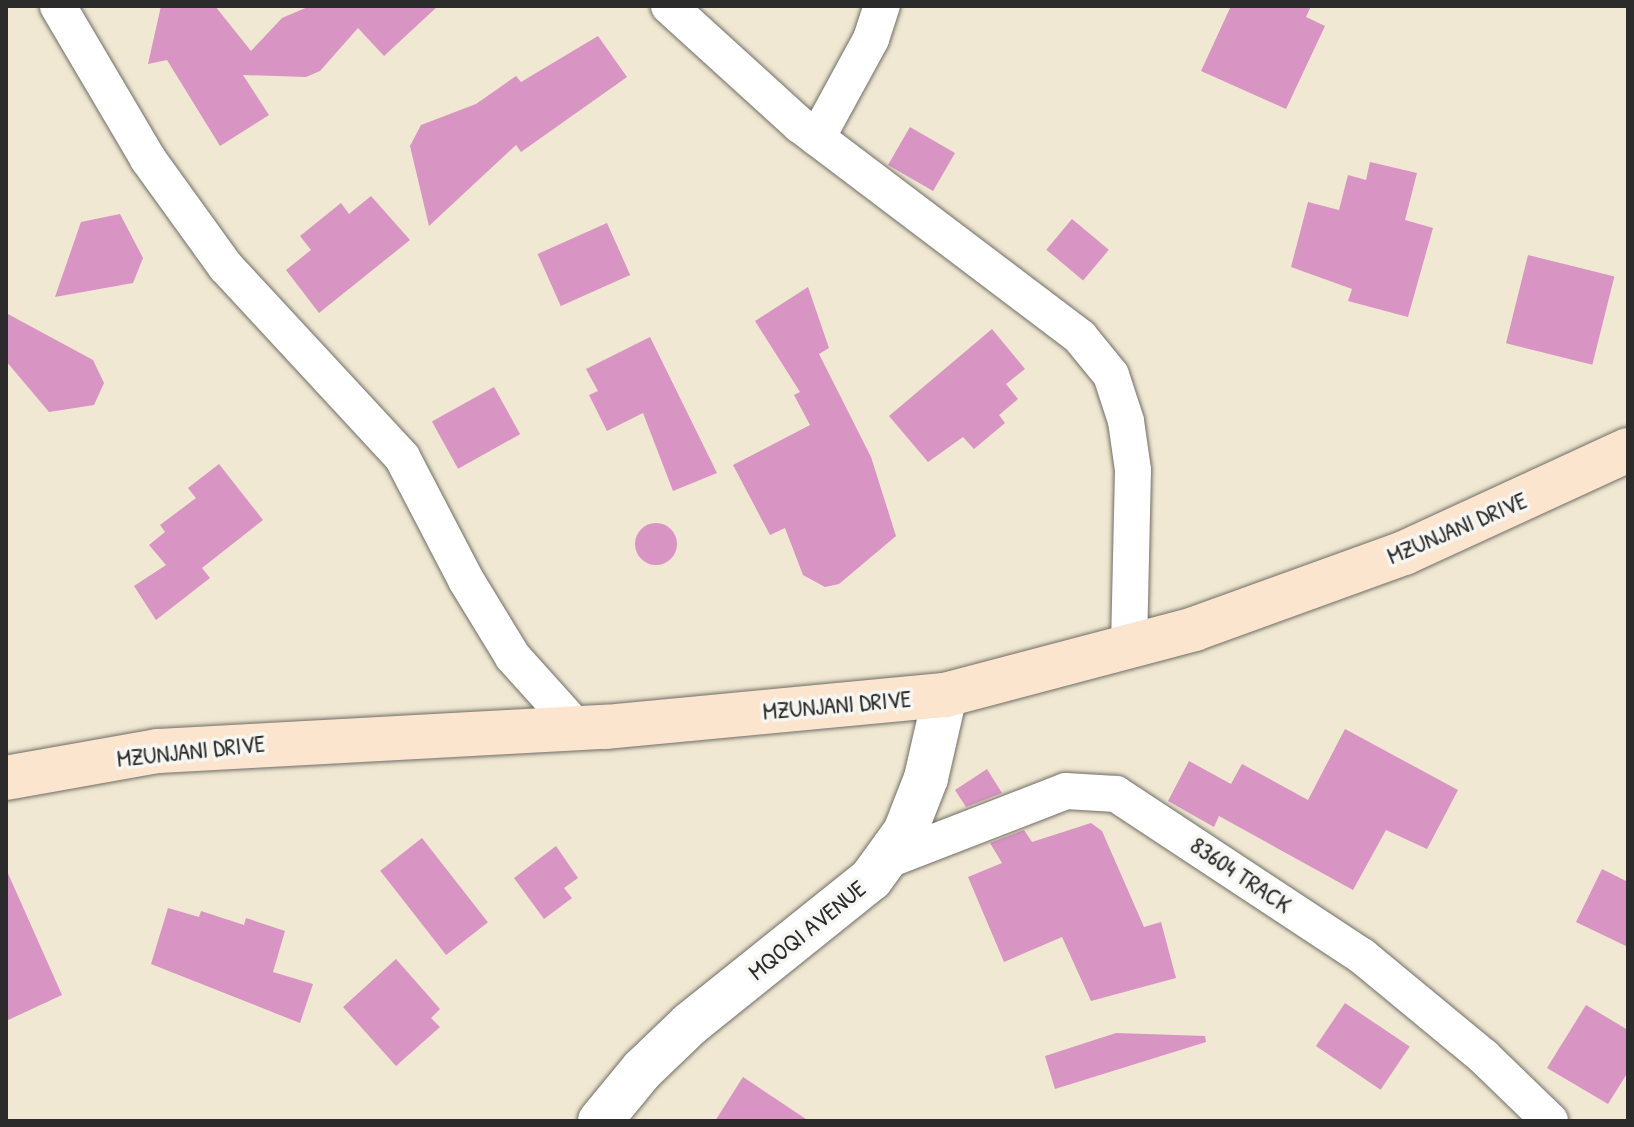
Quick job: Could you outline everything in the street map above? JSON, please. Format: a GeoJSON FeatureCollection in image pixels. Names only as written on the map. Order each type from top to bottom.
{"type":"FeatureCollection","features":[{"type":"Feature","properties":{"kind":"main road","name":"MZUNJANI DRIVE"},"geometry":{"type":"LineString","coordinates":[[6,778],[158,751],[577,728],[945,695],[1194,629],[1404,553],[1628,450]]}},
{"type":"Feature","properties":{"kind":"street"},"geometry":{"type":"LineString","coordinates":[[58,6],[148,159],[226,267],[402,457],[466,580],[513,657],[577,728]]}},
{"type":"Feature","properties":{"kind":"street"},"geometry":{"type":"LineString","coordinates":[[669,6],[817,138],[1080,337],[1111,375],[1126,421],[1133,470],[1129,646]]}},
{"type":"Feature","properties":{"kind":"street"},"geometry":{"type":"LineString","coordinates":[[817,138],[871,39],[882,6]]}},
{"type":"Feature","properties":{"kind":"street","name":"MQOQI AVENUE"},"geometry":{"type":"LineString","coordinates":[[600,1121],[642,1070],[690,1024],[871,879],[905,832],[926,778],[945,695]]}},
{"type":"Feature","properties":{"kind":"street","name":"83604 TRACK"},"geometry":{"type":"LineString","coordinates":[[883,862],[1066,791],[1116,794],[1362,956],[1484,1057],[1550,1121]]}},
{"type":"Feature","properties":{"kind":"building"},"geometry":{"type":"Polygon","coordinates":[[[161,6],[215,6],[251,51],[282,18],[310,6],[438,6],[384,56],[358,28],[320,71],[306,77],[243,75],[269,115],[220,146],[167,60],[148,64],[161,6]]]}},
{"type":"Feature","properties":{"kind":"building"},"geometry":{"type":"Polygon","coordinates":[[[1231,6],[1311,6],[1306,17],[1325,26],[1286,109],[1201,71],[1231,6]]]}},
{"type":"Feature","properties":{"kind":"building"},"geometry":{"type":"Polygon","coordinates":[[[598,36],[627,77],[521,152],[516,145],[429,226],[410,146],[421,125],[476,104],[516,76],[521,82],[598,36]]]}},
{"type":"Feature","properties":{"kind":"building"},"geometry":{"type":"Polygon","coordinates":[[[910,127],[955,153],[933,191],[888,165],[910,127]]]}},
{"type":"Feature","properties":{"kind":"building"},"geometry":{"type":"Polygon","coordinates":[[[1370,162],[1417,173],[1405,220],[1433,228],[1408,317],[1348,301],[1352,289],[1291,267],[1308,202],[1339,210],[1348,175],[1366,180],[1370,162]]]}},
{"type":"Feature","properties":{"kind":"building"},"geometry":{"type":"Polygon","coordinates":[[[371,196],[410,240],[319,313],[286,270],[311,250],[300,236],[341,203],[349,214],[371,196]]]}},
{"type":"Feature","properties":{"kind":"building"},"geometry":{"type":"Polygon","coordinates":[[[120,214],[143,258],[133,283],[55,297],[81,222],[120,214]]]}},
{"type":"Feature","properties":{"kind":"building"},"geometry":{"type":"Polygon","coordinates":[[[1072,219],[1109,250],[1083,280],[1046,250],[1072,219]]]}},
{"type":"Feature","properties":{"kind":"building"},"geometry":{"type":"Polygon","coordinates":[[[607,223],[630,275],[561,306],[538,254],[607,223]]]}},
{"type":"Feature","properties":{"kind":"building"},"geometry":{"type":"Polygon","coordinates":[[[1528,255],[1614,277],[1592,365],[1506,343],[1528,255]]]}},
{"type":"Feature","properties":{"kind":"building"},"geometry":{"type":"Polygon","coordinates":[[[808,287],[829,348],[819,354],[871,457],[896,536],[839,584],[825,587],[803,575],[785,528],[770,535],[733,465],[810,425],[794,395],[800,392],[755,321],[808,287]]]}},
{"type":"Feature","properties":{"kind":"building"},"geometry":{"type":"Polygon","coordinates":[[[6,313],[93,360],[104,383],[94,405],[49,412],[6,361],[6,313]]]}},
{"type":"Feature","properties":{"kind":"building"},"geometry":{"type":"Polygon","coordinates":[[[992,329],[1025,369],[1006,384],[1018,399],[999,415],[1005,423],[974,449],[963,437],[928,462],[889,416],[992,329]]]}},
{"type":"Feature","properties":{"kind":"building"},"geometry":{"type":"Polygon","coordinates":[[[650,337],[717,473],[673,491],[643,413],[607,431],[589,395],[598,391],[586,369],[650,337]]]}},
{"type":"Feature","properties":{"kind":"building"},"geometry":{"type":"Polygon","coordinates":[[[494,387],[520,434],[458,469],[432,421],[494,387]]]}},
{"type":"Feature","properties":{"kind":"building"},"geometry":{"type":"Polygon","coordinates":[[[219,464],[263,520],[202,568],[210,578],[156,620],[134,586],[166,565],[149,545],[165,532],[160,525],[196,498],[188,488],[219,464]]]}},
{"type":"Feature","properties":{"kind":"building"},"geometry":{"type":"Polygon","coordinates":[[[656,523],[671,529],[677,544],[671,559],[656,565],[641,559],[635,544],[641,529],[656,523]]]}},
{"type":"Feature","properties":{"kind":"building"},"geometry":{"type":"Polygon","coordinates":[[[1345,729],[1458,790],[1427,849],[1386,830],[1353,890],[1219,816],[1214,827],[1168,801],[1189,761],[1231,784],[1242,764],[1308,800],[1345,729]]]}},
{"type":"Feature","properties":{"kind":"building"},"geometry":{"type":"Polygon","coordinates":[[[987,769],[1002,793],[966,807],[955,790],[987,769]]]}},
{"type":"Feature","properties":{"kind":"building"},"geometry":{"type":"Polygon","coordinates":[[[1091,823],[1102,831],[1144,927],[1161,922],[1176,978],[1091,1001],[1062,937],[1004,962],[968,877],[1002,863],[990,843],[1024,830],[1032,842],[1091,823]]]}},
{"type":"Feature","properties":{"kind":"building"},"geometry":{"type":"Polygon","coordinates":[[[422,838],[488,922],[446,955],[380,871],[422,838]]]}},
{"type":"Feature","properties":{"kind":"building"},"geometry":{"type":"Polygon","coordinates":[[[556,846],[578,878],[564,888],[572,898],[544,919],[514,878],[556,846]]]}},
{"type":"Feature","properties":{"kind":"building"},"geometry":{"type":"Polygon","coordinates":[[[6,869],[62,995],[6,1021],[6,869]]]}},
{"type":"Feature","properties":{"kind":"building"},"geometry":{"type":"Polygon","coordinates":[[[1602,869],[1628,882],[1628,947],[1576,922],[1602,869]]]}},
{"type":"Feature","properties":{"kind":"building"},"geometry":{"type":"Polygon","coordinates":[[[168,908],[199,917],[201,911],[244,925],[246,918],[285,931],[273,972],[313,984],[300,1023],[151,964],[168,908]]]}},
{"type":"Feature","properties":{"kind":"building"},"geometry":{"type":"Polygon","coordinates":[[[396,959],[440,1009],[431,1018],[440,1027],[396,1066],[343,1007],[396,959]]]}},
{"type":"Feature","properties":{"kind":"building"},"geometry":{"type":"Polygon","coordinates":[[[1345,1003],[1410,1047],[1381,1090],[1316,1046],[1345,1003]]]}},
{"type":"Feature","properties":{"kind":"building"},"geometry":{"type":"Polygon","coordinates":[[[1586,1005],[1628,1030],[1628,1072],[1608,1104],[1547,1068],[1586,1005]]]}},
{"type":"Feature","properties":{"kind":"building"},"geometry":{"type":"Polygon","coordinates":[[[1116,1033],[1205,1036],[1206,1042],[1055,1089],[1045,1056],[1116,1033]]]}},
{"type":"Feature","properties":{"kind":"building"},"geometry":{"type":"Polygon","coordinates":[[[743,1077],[809,1121],[715,1121],[743,1077]]]}}]}
